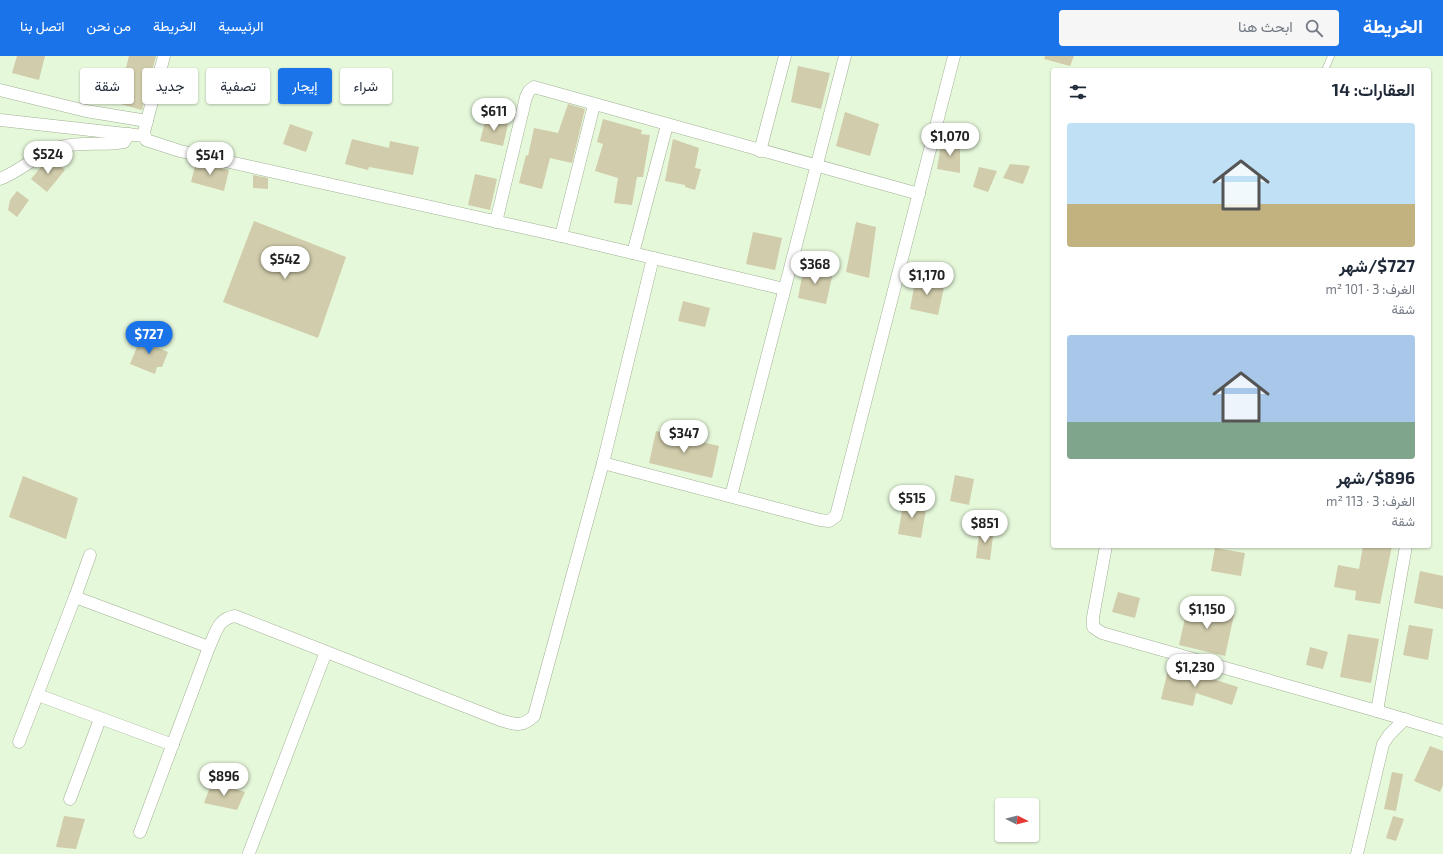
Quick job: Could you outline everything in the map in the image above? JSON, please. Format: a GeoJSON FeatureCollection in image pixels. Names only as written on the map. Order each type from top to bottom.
{"type":"FeatureCollection","features":[{"type":"Feature","properties":{"kind":"street"},"geometry":{"type":"LineString","coordinates":[[164,56],[144,136],[146,140],[151,143],[180,151],[561,236],[784,289]]}},
{"type":"Feature","properties":{"kind":"street"},"geometry":{"type":"LineString","coordinates":[[760,151],[785,56]]}},
{"type":"Feature","properties":{"kind":"street"},"geometry":{"type":"LineString","coordinates":[[731,496],[845,56]]}},
{"type":"Feature","properties":{"kind":"street"},"geometry":{"type":"LineString","coordinates":[[603,463],[820,520],[829,521],[836,516],[954,56]]}},
{"type":"Feature","properties":{"kind":"street"},"geometry":{"type":"LineString","coordinates":[[496,222],[526,98],[529,91],[534,87],[594,105],[919,194]]}},
{"type":"Feature","properties":{"kind":"street"},"geometry":{"type":"LineString","coordinates":[[0,90],[86,111],[147,121]]}},
{"type":"Feature","properties":{"kind":"street"},"geometry":{"type":"LineString","coordinates":[[561,236],[594,105]]}},
{"type":"Feature","properties":{"kind":"street"},"geometry":{"type":"LineString","coordinates":[[0,120],[144,136]]}},
{"type":"Feature","properties":{"kind":"street"},"geometry":{"type":"LineString","coordinates":[[633,253],[667,125]]}},
{"type":"Feature","properties":{"kind":"street"},"geometry":{"type":"LineString","coordinates":[[66,146],[65,136],[67,127]]}},
{"type":"Feature","properties":{"kind":"street"},"geometry":{"type":"LineString","coordinates":[[0,180],[48,152],[66,146],[114,144],[124,142],[129,134]]}},
{"type":"Feature","properties":{"kind":"street"},"geometry":{"type":"LineString","coordinates":[[140,832],[209,647],[219,624],[226,618],[235,616],[500,720],[515,724],[526,723],[534,716],[603,463],[653,258]]}},
{"type":"Feature","properties":{"kind":"street"},"geometry":{"type":"LineString","coordinates":[[1106,548],[1093,617],[1093,627],[1102,633],[1405,719],[1443,732]]}},
{"type":"Feature","properties":{"kind":"street"},"geometry":{"type":"LineString","coordinates":[[1377,711],[1406,548]]}},
{"type":"Feature","properties":{"kind":"street"},"geometry":{"type":"LineString","coordinates":[[19,742],[90,555]]}},
{"type":"Feature","properties":{"kind":"street"},"geometry":{"type":"LineString","coordinates":[[75,597],[209,647]]}},
{"type":"Feature","properties":{"kind":"street"},"geometry":{"type":"LineString","coordinates":[[249,853],[326,652]]}},
{"type":"Feature","properties":{"kind":"street"},"geometry":{"type":"LineString","coordinates":[[38,695],[173,745]]}},
{"type":"Feature","properties":{"kind":"street"},"geometry":{"type":"LineString","coordinates":[[70,799],[100,719]]}},
{"type":"Feature","properties":{"kind":"street"},"geometry":{"type":"LineString","coordinates":[[1357,854],[1383,744],[1389,735],[1405,719]]}},
{"type":"Feature","properties":{"kind":"lane"},"geometry":{"type":"LineString","coordinates":[[1326,68],[1331,56]]}},
{"type":"Feature","properties":{"kind":"building"},"geometry":{"type":"Polygon","coordinates":[[[17,56],[45,56],[39,80],[12,73],[17,56]]]}},
{"type":"Feature","properties":{"kind":"building"},"geometry":{"type":"Polygon","coordinates":[[[129,56],[156,56],[153,68],[142,68],[142,104],[144,104],[142,110],[121,104],[134,104],[134,68],[126,68],[129,56]]]}},
{"type":"Feature","properties":{"kind":"building"},"geometry":{"type":"Polygon","coordinates":[[[1045,56],[1074,56],[1070,66],[1044,59],[1045,56]]]}},
{"type":"Feature","properties":{"kind":"building"},"geometry":{"type":"Polygon","coordinates":[[[798,66],[830,73],[821,109],[791,102],[798,66]]]}},
{"type":"Feature","properties":{"kind":"building"},"geometry":{"type":"Polygon","coordinates":[[[568,104],[585,109],[572,163],[550,158],[542,189],[519,183],[526,155],[528,156],[534,128],[558,133],[568,104]]]}},
{"type":"Feature","properties":{"kind":"building"},"geometry":{"type":"Polygon","coordinates":[[[845,112],[879,124],[870,156],[836,146],[845,112]]]}},
{"type":"Feature","properties":{"kind":"building"},"geometry":{"type":"Polygon","coordinates":[[[486,118],[508,124],[503,146],[480,141],[486,118]]]}},
{"type":"Feature","properties":{"kind":"building"},"geometry":{"type":"Polygon","coordinates":[[[603,119],[642,130],[641,134],[650,135],[643,177],[637,177],[632,205],[614,203],[618,178],[595,171],[603,144],[597,142],[603,119]]]}},
{"type":"Feature","properties":{"kind":"building"},"geometry":{"type":"Polygon","coordinates":[[[290,124],[313,132],[306,152],[283,144],[290,124]]]}},
{"type":"Feature","properties":{"kind":"building"},"geometry":{"type":"Polygon","coordinates":[[[352,139],[389,148],[390,141],[419,147],[413,175],[369,167],[368,170],[345,164],[352,139]]]}},
{"type":"Feature","properties":{"kind":"building"},"geometry":{"type":"Polygon","coordinates":[[[673,139],[699,148],[695,168],[701,169],[695,190],[685,187],[685,185],[665,181],[673,139]]]}},
{"type":"Feature","properties":{"kind":"building"},"geometry":{"type":"Polygon","coordinates":[[[942,139],[960,143],[960,173],[937,169],[942,139]]]}},
{"type":"Feature","properties":{"kind":"building"},"geometry":{"type":"Polygon","coordinates":[[[51,158],[65,170],[47,192],[31,179],[46,161],[51,158]]]}},
{"type":"Feature","properties":{"kind":"building"},"geometry":{"type":"Polygon","coordinates":[[[196,162],[229,170],[224,191],[191,182],[196,162]]]}},
{"type":"Feature","properties":{"kind":"building"},"geometry":{"type":"Polygon","coordinates":[[[1010,164],[1030,166],[1023,184],[1003,178],[1010,164]]]}},
{"type":"Feature","properties":{"kind":"building"},"geometry":{"type":"Polygon","coordinates":[[[979,167],[997,171],[988,192],[973,187],[979,167]]]}},
{"type":"Feature","properties":{"kind":"building"},"geometry":{"type":"Polygon","coordinates":[[[475,174],[497,179],[490,210],[468,205],[475,174]]]}},
{"type":"Feature","properties":{"kind":"building"},"geometry":{"type":"Polygon","coordinates":[[[253,175],[268,178],[268,189],[253,188],[253,175]]]}},
{"type":"Feature","properties":{"kind":"building"},"geometry":{"type":"Polygon","coordinates":[[[17,191],[29,200],[17,217],[8,210],[10,200],[17,191]]]}},
{"type":"Feature","properties":{"kind":"building"},"geometry":{"type":"Polygon","coordinates":[[[254,221],[346,257],[318,338],[223,302],[254,221]]]}},
{"type":"Feature","properties":{"kind":"building"},"geometry":{"type":"Polygon","coordinates":[[[856,222],[876,227],[869,278],[846,272],[856,222]]]}},
{"type":"Feature","properties":{"kind":"building"},"geometry":{"type":"Polygon","coordinates":[[[753,232],[782,238],[775,270],[746,264],[753,232]]]}},
{"type":"Feature","properties":{"kind":"building"},"geometry":{"type":"Polygon","coordinates":[[[804,266],[833,272],[826,304],[798,298],[804,266]]]}},
{"type":"Feature","properties":{"kind":"building"},"geometry":{"type":"Polygon","coordinates":[[[916,277],[945,283],[938,315],[910,309],[916,277]]]}},
{"type":"Feature","properties":{"kind":"building"},"geometry":{"type":"Polygon","coordinates":[[[683,301],[710,308],[705,327],[678,321],[683,301]]]}},
{"type":"Feature","properties":{"kind":"building"},"geometry":{"type":"Polygon","coordinates":[[[142,335],[160,342],[158,348],[168,352],[162,367],[157,367],[155,374],[130,364],[142,335]]]}},
{"type":"Feature","properties":{"kind":"building"},"geometry":{"type":"Polygon","coordinates":[[[656,431],[719,446],[712,478],[649,463],[656,431]]]}},
{"type":"Feature","properties":{"kind":"building"},"geometry":{"type":"Polygon","coordinates":[[[955,475],[974,479],[969,505],[950,501],[955,475]]]}},
{"type":"Feature","properties":{"kind":"building"},"geometry":{"type":"Polygon","coordinates":[[[23,476],[78,498],[66,539],[9,517],[23,476]]]}},
{"type":"Feature","properties":{"kind":"building"},"geometry":{"type":"Polygon","coordinates":[[[904,500],[927,504],[921,538],[898,534],[904,500]]]}},
{"type":"Feature","properties":{"kind":"building"},"geometry":{"type":"Polygon","coordinates":[[[980,527],[994,529],[990,560],[976,558],[980,527]]]}},
{"type":"Feature","properties":{"kind":"building"},"geometry":{"type":"Polygon","coordinates":[[[1215,548],[1245,553],[1241,576],[1211,571],[1215,548]]]}},
{"type":"Feature","properties":{"kind":"building"},"geometry":{"type":"Polygon","coordinates":[[[1363,548],[1392,548],[1380,604],[1355,600],[1356,591],[1334,587],[1338,565],[1359,569],[1363,548]]]}},
{"type":"Feature","properties":{"kind":"building"},"geometry":{"type":"Polygon","coordinates":[[[1420,571],[1443,576],[1443,609],[1414,603],[1420,571]]]}},
{"type":"Feature","properties":{"kind":"building"},"geometry":{"type":"Polygon","coordinates":[[[1118,592],[1140,598],[1135,618],[1112,612],[1118,592]]]}},
{"type":"Feature","properties":{"kind":"building"},"geometry":{"type":"Polygon","coordinates":[[[1188,605],[1234,615],[1225,656],[1179,645],[1188,605]]]}},
{"type":"Feature","properties":{"kind":"building"},"geometry":{"type":"Polygon","coordinates":[[[1409,625],[1433,629],[1428,660],[1403,655],[1409,625]]]}},
{"type":"Feature","properties":{"kind":"building"},"geometry":{"type":"Polygon","coordinates":[[[1348,634],[1379,639],[1371,683],[1340,677],[1348,634]]]}},
{"type":"Feature","properties":{"kind":"building"},"geometry":{"type":"Polygon","coordinates":[[[1310,647],[1328,652],[1323,669],[1306,665],[1310,647]]]}},
{"type":"Feature","properties":{"kind":"building"},"geometry":{"type":"Polygon","coordinates":[[[1169,666],[1201,673],[1200,675],[1238,687],[1232,705],[1196,693],[1193,706],[1161,699],[1169,666]]]}},
{"type":"Feature","properties":{"kind":"building"},"geometry":{"type":"Polygon","coordinates":[[[1430,746],[1443,751],[1443,785],[1440,792],[1414,781],[1430,746]]]}},
{"type":"Feature","properties":{"kind":"building"},"geometry":{"type":"Polygon","coordinates":[[[1392,772],[1403,774],[1396,811],[1384,809],[1392,772]]]}},
{"type":"Feature","properties":{"kind":"building"},"geometry":{"type":"Polygon","coordinates":[[[212,782],[245,792],[237,810],[204,803],[212,782]]]}},
{"type":"Feature","properties":{"kind":"building"},"geometry":{"type":"Polygon","coordinates":[[[64,816],[85,819],[76,849],[56,847],[64,816]]]}},
{"type":"Feature","properties":{"kind":"building"},"geometry":{"type":"Polygon","coordinates":[[[1393,816],[1404,819],[1396,841],[1386,838],[1393,816]]]}}]}
